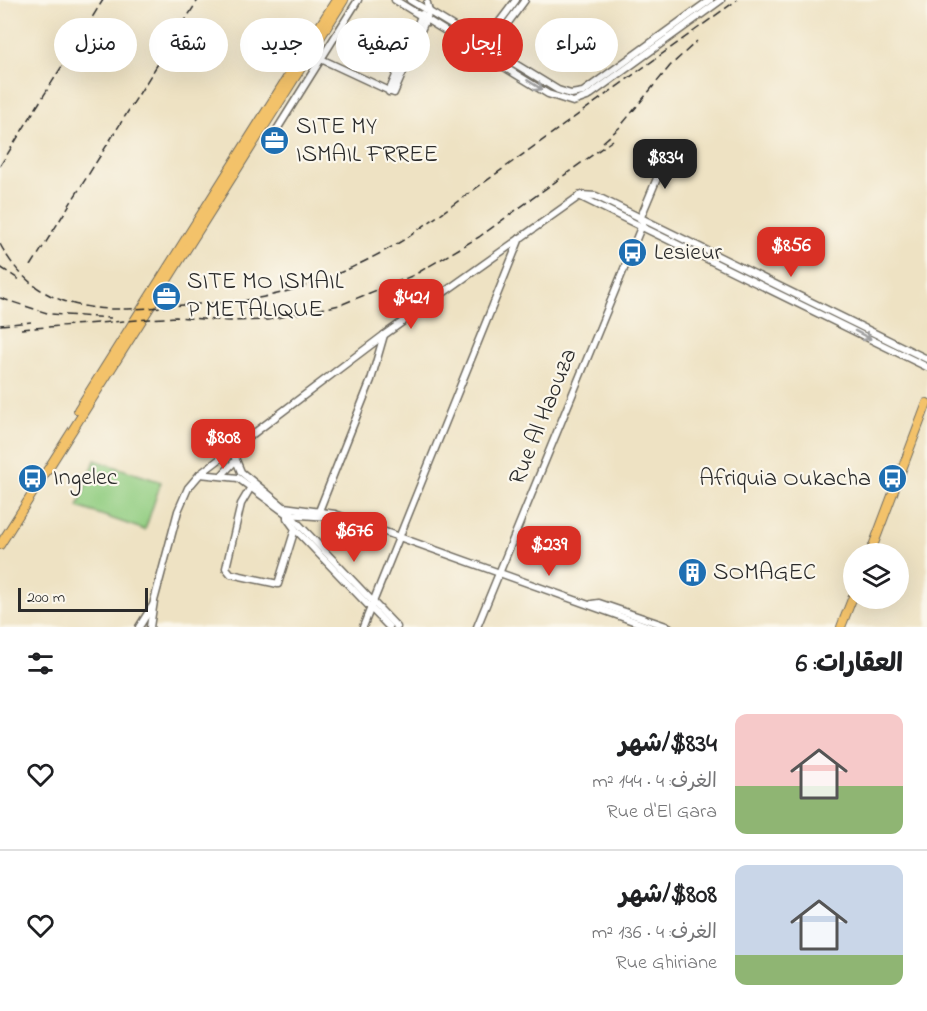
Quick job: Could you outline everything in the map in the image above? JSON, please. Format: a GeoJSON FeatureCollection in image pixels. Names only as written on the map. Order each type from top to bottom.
{"type":"FeatureCollection","features":[{"type":"Feature","properties":{"kind":"main road"},"geometry":{"type":"LineString","coordinates":[[0,536],[151,290],[336,0]]}},
{"type":"Feature","properties":{"kind":"main road"},"geometry":{"type":"LineString","coordinates":[[0,545],[344,0]]}},
{"type":"Feature","properties":{"kind":"main road"},"geometry":{"type":"LineString","coordinates":[[874,543],[927,403]]}},
{"type":"Feature","properties":{"kind":"main road"},"geometry":{"type":"LineString","coordinates":[[841,627],[848,609]]}},
{"type":"Feature","properties":{"kind":"street"},"geometry":{"type":"LineString","coordinates":[[324,54],[358,0]]}},
{"type":"Feature","properties":{"kind":"street"},"geometry":{"type":"LineString","coordinates":[[395,0],[426,9]]}},
{"type":"Feature","properties":{"kind":"street"},"geometry":{"type":"LineString","coordinates":[[410,0],[442,21]]}},
{"type":"Feature","properties":{"kind":"street"},"geometry":{"type":"LineString","coordinates":[[504,18],[516,0]]}},
{"type":"Feature","properties":{"kind":"street"},"geometry":{"type":"LineString","coordinates":[[510,18],[525,0]]}},
{"type":"Feature","properties":{"kind":"street"},"geometry":{"type":"LineString","coordinates":[[523,70],[565,93],[583,92],[710,0]]}},
{"type":"Feature","properties":{"kind":"street"},"geometry":{"type":"LineString","coordinates":[[520,72],[563,100],[576,101],[587,97],[722,0]]}},
{"type":"Feature","properties":{"kind":"street"},"geometry":{"type":"LineString","coordinates":[[324,60],[389,92],[426,9]]}},
{"type":"Feature","properties":{"kind":"street"},"geometry":{"type":"LineString","coordinates":[[276,131],[313,72]]}},
{"type":"Feature","properties":{"kind":"street"},"geometry":{"type":"LineString","coordinates":[[563,100],[565,93]]}},
{"type":"Feature","properties":{"kind":"street","name":"Rue Al Haouza"},"geometry":{"type":"LineString","coordinates":[[477,627],[642,222],[668,152]]}},
{"type":"Feature","properties":{"kind":"street"},"geometry":{"type":"LineString","coordinates":[[150,627],[153,605],[182,500],[200,474],[231,448],[384,335],[579,196],[642,222],[844,322],[927,367]]}},
{"type":"Feature","properties":{"kind":"street"},"geometry":{"type":"LineString","coordinates":[[363,627],[520,238]]}},
{"type":"Feature","properties":{"kind":"street"},"geometry":{"type":"LineString","coordinates":[[844,322],[927,359]]}},
{"type":"Feature","properties":{"kind":"street"},"geometry":{"type":"LineString","coordinates":[[319,511],[371,380],[384,335]]}},
{"type":"Feature","properties":{"kind":"street"},"geometry":{"type":"LineString","coordinates":[[231,448],[241,472],[289,512],[372,603],[389,627]]}},
{"type":"Feature","properties":{"kind":"street"},"geometry":{"type":"LineString","coordinates":[[223,474],[235,461]]}},
{"type":"Feature","properties":{"kind":"street"},"geometry":{"type":"LineString","coordinates":[[200,474],[223,474],[238,478],[289,512],[343,518]]}},
{"type":"Feature","properties":{"kind":"street"},"geometry":{"type":"LineString","coordinates":[[251,487],[241,504],[226,568],[231,574],[278,584],[295,528]]}},
{"type":"Feature","properties":{"kind":"street"},"geometry":{"type":"LineString","coordinates":[[289,512],[319,511],[343,518],[591,604],[650,627]]}},
{"type":"Feature","properties":{"kind":"street"},"geometry":{"type":"LineString","coordinates":[[289,512],[295,528],[398,627]]}},
{"type":"Feature","properties":{"kind":"street"},"geometry":{"type":"LineString","coordinates":[[591,604],[599,603],[669,627]]}},
{"type":"Feature","properties":{"kind":"street"},"geometry":{"type":"LineString","coordinates":[[139,627],[153,605]]}},
{"type":"Feature","properties":{"kind":"green space"},"geometry":{"type":"Polygon","coordinates":[[[95,460],[161,482],[145,530],[78,507],[95,460]]]}},
{"type":"Feature","properties":{"kind":"railway"},"geometry":{"type":"LineString","coordinates":[[0,166],[103,0]]}},
{"type":"Feature","properties":{"kind":"railway"},"geometry":{"type":"LineString","coordinates":[[31,266],[198,0]]}},
{"type":"Feature","properties":{"kind":"railway"},"geometry":{"type":"LineString","coordinates":[[0,244],[16,268],[35,286],[56,298],[79,305],[104,309],[129,309],[239,301],[289,291],[330,277],[407,238],[737,0]]}},
{"type":"Feature","properties":{"kind":"railway"},"geometry":{"type":"LineString","coordinates":[[603,142],[619,128],[670,66],[697,41]]}},
{"type":"Feature","properties":{"kind":"railway"},"geometry":{"type":"LineString","coordinates":[[21,329],[176,317],[229,321],[267,320],[340,305],[414,275],[479,237],[613,140]]}},
{"type":"Feature","properties":{"kind":"railway"},"geometry":{"type":"LineString","coordinates":[[0,267],[20,280]]}},
{"type":"Feature","properties":{"kind":"railway"},"geometry":{"type":"LineString","coordinates":[[0,298],[50,314],[111,318]]}},
{"type":"Feature","properties":{"kind":"railway"},"geometry":{"type":"LineString","coordinates":[[0,325],[31,322]]}},
{"type":"Feature","properties":{"kind":"place","name":"SITE MY ISMAIL FRREE"},"geometry":{"type":"Point","coordinates":[275,141]}},
{"type":"Feature","properties":{"kind":"place","name":"Lesieur"},"geometry":{"type":"Point","coordinates":[633,253]}},
{"type":"Feature","properties":{"kind":"place","name":"SITE MO ISMAIL P METALIQUE"},"geometry":{"type":"Point","coordinates":[166,296]}},
{"type":"Feature","properties":{"kind":"place","name":"Ingelec"},"geometry":{"type":"Point","coordinates":[32,478]}},
{"type":"Feature","properties":{"kind":"place","name":"Afriquia Oukacha"},"geometry":{"type":"Point","coordinates":[892,479]}},
{"type":"Feature","properties":{"kind":"place","name":"SOMAGEC"},"geometry":{"type":"Point","coordinates":[692,573]}}]}
